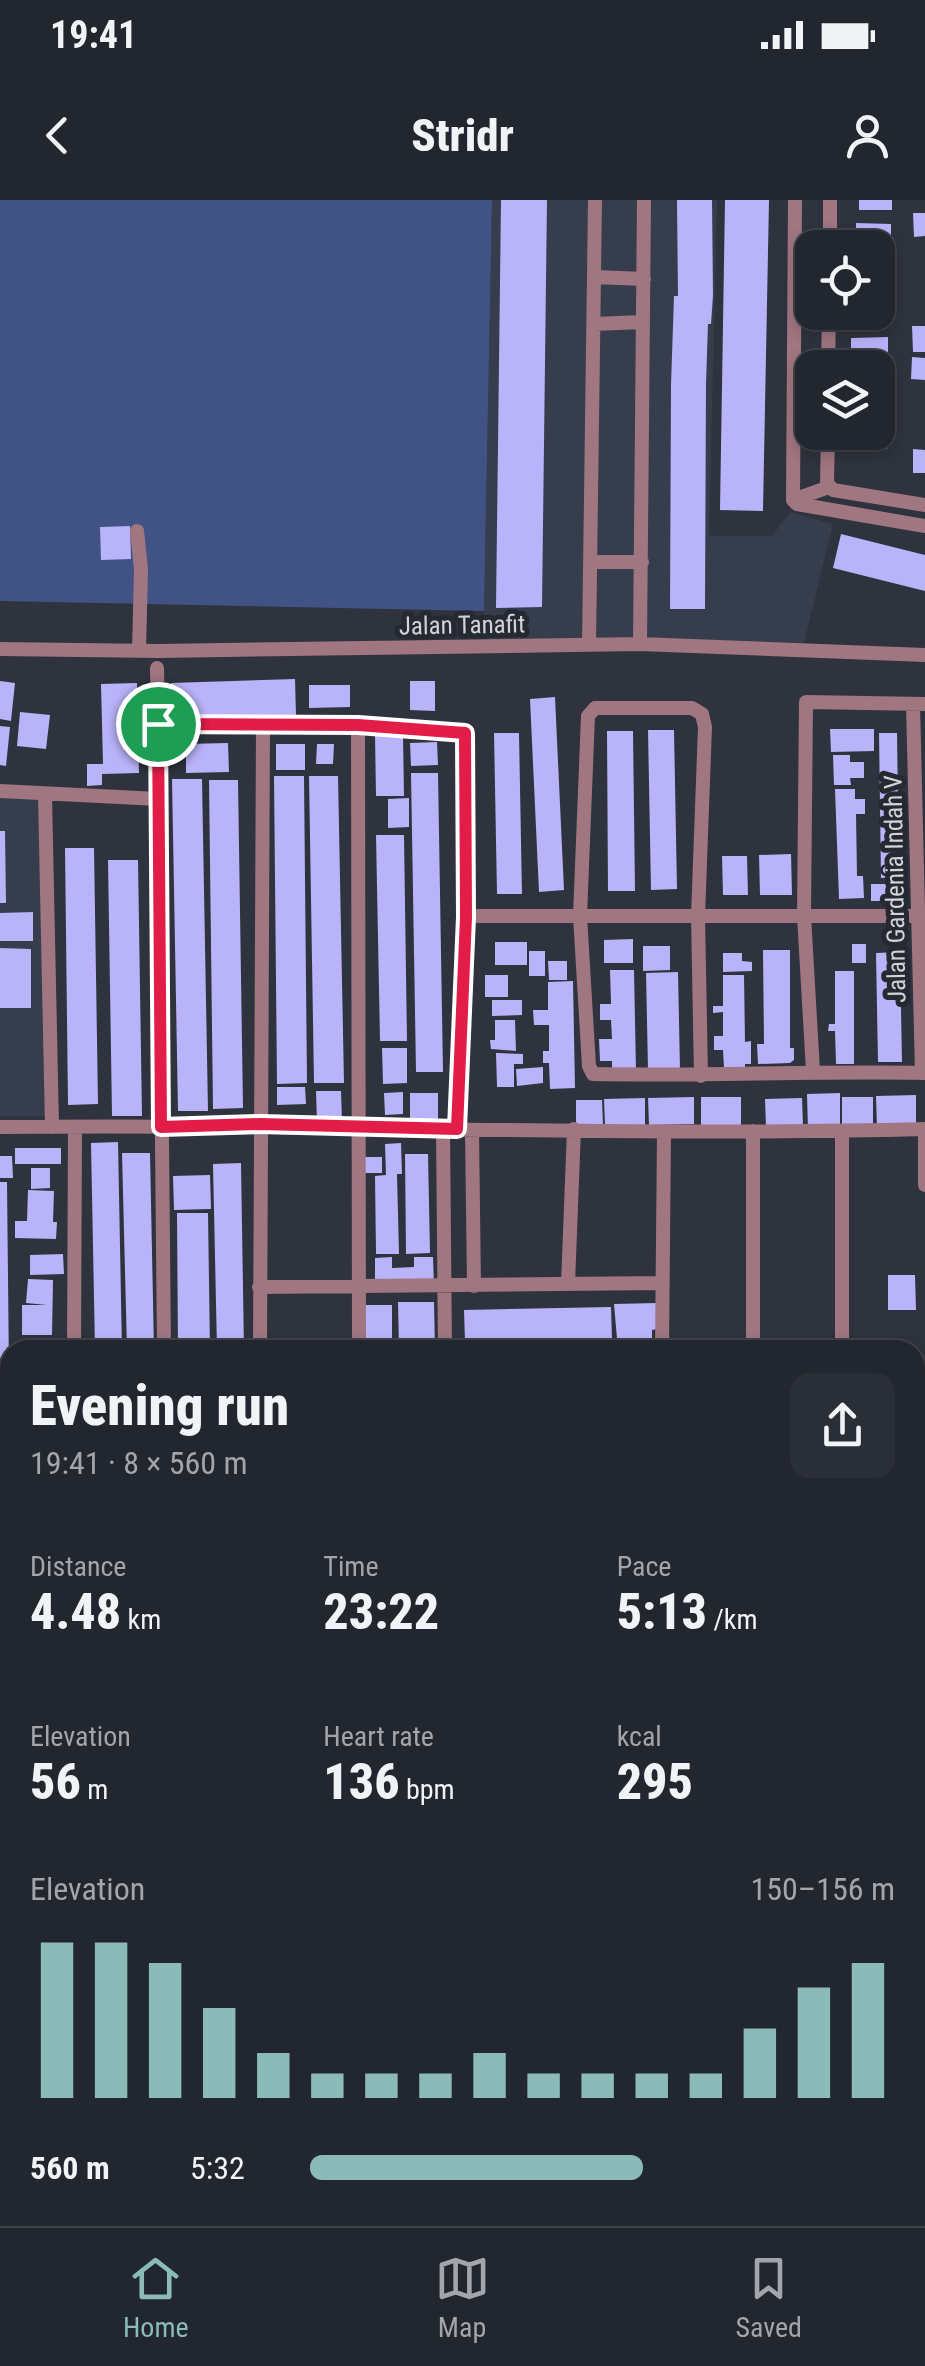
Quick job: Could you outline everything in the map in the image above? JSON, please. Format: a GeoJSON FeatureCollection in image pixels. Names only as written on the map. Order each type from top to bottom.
{"type":"FeatureCollection","features":[{"type":"Feature","properties":{"kind":"street"},"geometry":{"type":"LineString","coordinates":[[588,645],[595,200]]}},
{"type":"Feature","properties":{"kind":"street"},"geometry":{"type":"LineString","coordinates":[[640,644],[644,200]]}},
{"type":"Feature","properties":{"kind":"street"},"geometry":{"type":"LineString","coordinates":[[792,500],[795,200]]}},
{"type":"Feature","properties":{"kind":"street"},"geometry":{"type":"LineString","coordinates":[[830,200],[830,230]]}},
{"type":"Feature","properties":{"kind":"street"},"geometry":{"type":"LineString","coordinates":[[594,277],[644,279]]}},
{"type":"Feature","properties":{"kind":"street"},"geometry":{"type":"LineString","coordinates":[[594,324],[644,322]]}},
{"type":"Feature","properties":{"kind":"street"},"geometry":{"type":"LineString","coordinates":[[829,450],[830,487]]}},
{"type":"Feature","properties":{"kind":"street"},"geometry":{"type":"LineString","coordinates":[[792,500],[830,487],[925,505]]}},
{"type":"Feature","properties":{"kind":"street"},"geometry":{"type":"LineString","coordinates":[[792,500],[925,526]]}},
{"type":"Feature","properties":{"kind":"street"},"geometry":{"type":"LineString","coordinates":[[137,531],[141,568],[139,651]]}},
{"type":"Feature","properties":{"kind":"street"},"geometry":{"type":"LineString","coordinates":[[590,562],[642,562]]}},
{"type":"Feature","properties":{"kind":"street","name":"Jalan Tanafit"},"geometry":{"type":"LineString","coordinates":[[0,650],[640,644],[925,655]]}},
{"type":"Feature","properties":{"kind":"street"},"geometry":{"type":"LineString","coordinates":[[156,668],[164,1340]]}},
{"type":"Feature","properties":{"kind":"street"},"geometry":{"type":"LineString","coordinates":[[814,1071],[804,916],[806,702],[919,704]]}},
{"type":"Feature","properties":{"kind":"street","name":"Jalan Gardenia Indah V"},"geometry":{"type":"LineString","coordinates":[[919,704],[924,1073]]}},
{"type":"Feature","properties":{"kind":"street"},"geometry":{"type":"LineString","coordinates":[[700,1076],[698,916],[705,726],[702,714],[692,708],[595,708],[588,716],[580,916],[588,1066],[592,1074],[700,1076],[814,1071],[924,1073]]}},
{"type":"Feature","properties":{"kind":"street"},"geometry":{"type":"LineString","coordinates":[[158,724],[358,725],[460,732],[467,737],[466,917],[444,1340]]}},
{"type":"Feature","properties":{"kind":"street"},"geometry":{"type":"LineString","coordinates":[[358,725],[359,1340]]}},
{"type":"Feature","properties":{"kind":"street"},"geometry":{"type":"LineString","coordinates":[[260,1340],[263,726]]}},
{"type":"Feature","properties":{"kind":"street"},"geometry":{"type":"LineString","coordinates":[[0,791],[158,800]]}},
{"type":"Feature","properties":{"kind":"street"},"geometry":{"type":"LineString","coordinates":[[45,795],[52,1126]]}},
{"type":"Feature","properties":{"kind":"street"},"geometry":{"type":"LineString","coordinates":[[478,916],[921,916]]}},
{"type":"Feature","properties":{"kind":"street"},"geometry":{"type":"LineString","coordinates":[[0,1127],[260,1124],[753,1136],[925,1130],[925,1184]]}},
{"type":"Feature","properties":{"kind":"street"},"geometry":{"type":"LineString","coordinates":[[74,1340],[75,1127]]}},
{"type":"Feature","properties":{"kind":"street"},"geometry":{"type":"LineString","coordinates":[[457,1129],[474,1286]]}},
{"type":"Feature","properties":{"kind":"street"},"geometry":{"type":"LineString","coordinates":[[568,1284],[574,1129]]}},
{"type":"Feature","properties":{"kind":"street"},"geometry":{"type":"LineString","coordinates":[[662,1340],[664,1132]]}},
{"type":"Feature","properties":{"kind":"street"},"geometry":{"type":"LineString","coordinates":[[842,1132],[842,1340]]}},
{"type":"Feature","properties":{"kind":"street"},"geometry":{"type":"LineString","coordinates":[[752,1340],[753,1136]]}},
{"type":"Feature","properties":{"kind":"street"},"geometry":{"type":"LineString","coordinates":[[259,1288],[661,1284]]}},
{"type":"Feature","properties":{"kind":"shaded area"},"geometry":{"type":"Polygon","coordinates":[[[0,200],[492,200],[484,611],[0,601],[0,200]]]}},
{"type":"Feature","properties":{"kind":"shaded area"},"geometry":{"type":"Polygon","coordinates":[[[492,200],[717,200],[709,536],[772,536],[790,512],[833,524],[803,647],[489,642],[484,611],[492,200]]]}},
{"type":"Feature","properties":{"kind":"shaded area"},"geometry":{"type":"Polygon","coordinates":[[[0,797],[40,800],[47,1116],[0,1116],[0,797]]]}},
{"type":"Feature","properties":{"kind":"building"},"geometry":{"type":"Polygon","coordinates":[[[501,200],[547,200],[542,607],[496,608],[501,200]]]}},
{"type":"Feature","properties":{"kind":"building"},"geometry":{"type":"Polygon","coordinates":[[[677,200],[712,200],[705,609],[670,609],[677,200]]]}},
{"type":"Feature","properties":{"kind":"building"},"geometry":{"type":"Polygon","coordinates":[[[725,200],[769,200],[763,511],[720,510],[725,200]]]}},
{"type":"Feature","properties":{"kind":"building"},"geometry":{"type":"Polygon","coordinates":[[[859,200],[892,200],[892,210],[859,210],[859,200]]]}},
{"type":"Feature","properties":{"kind":"building"},"geometry":{"type":"Polygon","coordinates":[[[913,213],[925,213],[925,236],[914,237],[913,213]]]}},
{"type":"Feature","properties":{"kind":"building"},"geometry":{"type":"Polygon","coordinates":[[[856,223],[891,224],[891,230],[856,230],[856,223]]]}},
{"type":"Feature","properties":{"kind":"building"},"geometry":{"type":"Polygon","coordinates":[[[912,326],[925,326],[925,352],[913,352],[912,326]]]}},
{"type":"Feature","properties":{"kind":"building"},"geometry":{"type":"Polygon","coordinates":[[[888,337],[888,350],[851,350],[851,338],[888,337]]]}},
{"type":"Feature","properties":{"kind":"building"},"geometry":{"type":"Polygon","coordinates":[[[912,357],[925,358],[925,380],[911,379],[912,357]]]}},
{"type":"Feature","properties":{"kind":"building"},"geometry":{"type":"Polygon","coordinates":[[[913,449],[925,450],[925,473],[913,473],[913,449]]]}},
{"type":"Feature","properties":{"kind":"building"},"geometry":{"type":"Polygon","coordinates":[[[130,526],[131,559],[101,560],[100,527],[130,526]]]}},
{"type":"Feature","properties":{"kind":"building"},"geometry":{"type":"Polygon","coordinates":[[[841,534],[925,555],[925,591],[833,568],[841,534]]]}},
{"type":"Feature","properties":{"kind":"building"},"geometry":{"type":"Polygon","coordinates":[[[295,679],[296,716],[172,719],[171,683],[295,679]]]}},
{"type":"Feature","properties":{"kind":"building"},"geometry":{"type":"Polygon","coordinates":[[[0,681],[15,683],[11,721],[0,719],[0,681]]]}},
{"type":"Feature","properties":{"kind":"building"},"geometry":{"type":"Polygon","coordinates":[[[410,681],[435,681],[435,711],[410,710],[410,681]]]}},
{"type":"Feature","properties":{"kind":"building"},"geometry":{"type":"Polygon","coordinates":[[[137,683],[139,773],[102,774],[102,785],[87,786],[87,764],[103,764],[101,684],[137,683]]]}},
{"type":"Feature","properties":{"kind":"building"},"geometry":{"type":"Polygon","coordinates":[[[309,685],[350,685],[350,707],[309,708],[309,685]]]}},
{"type":"Feature","properties":{"kind":"building"},"geometry":{"type":"Polygon","coordinates":[[[555,697],[564,890],[539,892],[530,699],[555,697]]]}},
{"type":"Feature","properties":{"kind":"building"},"geometry":{"type":"Polygon","coordinates":[[[20,712],[50,715],[46,749],[17,746],[20,712]]]}},
{"type":"Feature","properties":{"kind":"building"},"geometry":{"type":"Polygon","coordinates":[[[0,726],[10,727],[6,766],[0,765],[0,726]]]}},
{"type":"Feature","properties":{"kind":"building"},"geometry":{"type":"Polygon","coordinates":[[[830,729],[874,729],[874,751],[831,752],[830,729]]]}},
{"type":"Feature","properties":{"kind":"building"},"geometry":{"type":"Polygon","coordinates":[[[648,730],[674,730],[677,889],[651,890],[648,730]]]}},
{"type":"Feature","properties":{"kind":"building"},"geometry":{"type":"Polygon","coordinates":[[[607,731],[633,731],[635,891],[608,891],[607,731]]]}},
{"type":"Feature","properties":{"kind":"building"},"geometry":{"type":"Polygon","coordinates":[[[494,733],[519,733],[522,894],[497,894],[494,733]]]}},
{"type":"Feature","properties":{"kind":"building"},"geometry":{"type":"Polygon","coordinates":[[[879,733],[897,733],[899,877],[881,878],[879,733]]]}},
{"type":"Feature","properties":{"kind":"building"},"geometry":{"type":"Polygon","coordinates":[[[375,735],[403,735],[404,796],[376,796],[375,735]]]}},
{"type":"Feature","properties":{"kind":"building"},"geometry":{"type":"Polygon","coordinates":[[[437,742],[438,765],[411,766],[410,743],[437,742]]]}},
{"type":"Feature","properties":{"kind":"building"},"geometry":{"type":"Polygon","coordinates":[[[228,743],[229,772],[186,773],[186,744],[228,743]]]}},
{"type":"Feature","properties":{"kind":"building"},"geometry":{"type":"Polygon","coordinates":[[[276,744],[305,744],[305,770],[276,770],[276,744]]]}},
{"type":"Feature","properties":{"kind":"building"},"geometry":{"type":"Polygon","coordinates":[[[317,744],[334,744],[333,764],[316,764],[317,744]]]}},
{"type":"Feature","properties":{"kind":"building"},"geometry":{"type":"Polygon","coordinates":[[[833,755],[850,755],[850,762],[864,762],[864,778],[850,778],[851,785],[834,785],[833,755]]]}},
{"type":"Feature","properties":{"kind":"building"},"geometry":{"type":"Polygon","coordinates":[[[411,773],[438,773],[443,1072],[416,1072],[411,773]]]}},
{"type":"Feature","properties":{"kind":"building"},"geometry":{"type":"Polygon","coordinates":[[[274,776],[304,776],[307,1083],[277,1084],[274,776]]]}},
{"type":"Feature","properties":{"kind":"building"},"geometry":{"type":"Polygon","coordinates":[[[309,776],[338,776],[344,1083],[314,1083],[309,776]]]}},
{"type":"Feature","properties":{"kind":"building"},"geometry":{"type":"Polygon","coordinates":[[[172,779],[202,779],[208,1111],[178,1111],[172,779]]]}},
{"type":"Feature","properties":{"kind":"building"},"geometry":{"type":"Polygon","coordinates":[[[209,780],[238,780],[243,1108],[213,1109],[209,780]]]}},
{"type":"Feature","properties":{"kind":"building"},"geometry":{"type":"Polygon","coordinates":[[[835,789],[855,789],[855,799],[865,799],[865,814],[856,814],[857,876],[863,876],[864,898],[839,899],[835,789]]]}},
{"type":"Feature","properties":{"kind":"building"},"geometry":{"type":"Polygon","coordinates":[[[409,798],[409,827],[388,828],[388,799],[409,798]]]}},
{"type":"Feature","properties":{"kind":"building"},"geometry":{"type":"Polygon","coordinates":[[[0,831],[5,831],[6,903],[0,903],[0,831]]]}},
{"type":"Feature","properties":{"kind":"building"},"geometry":{"type":"Polygon","coordinates":[[[376,835],[404,835],[407,1041],[380,1041],[376,835]]]}},
{"type":"Feature","properties":{"kind":"building"},"geometry":{"type":"Polygon","coordinates":[[[65,848],[94,848],[98,1104],[68,1105],[65,848]]]}},
{"type":"Feature","properties":{"kind":"building"},"geometry":{"type":"Polygon","coordinates":[[[791,854],[792,895],[760,895],[759,855],[791,854]]]}},
{"type":"Feature","properties":{"kind":"building"},"geometry":{"type":"Polygon","coordinates":[[[722,856],[747,856],[748,895],[723,895],[722,856]]]}},
{"type":"Feature","properties":{"kind":"building"},"geometry":{"type":"Polygon","coordinates":[[[108,860],[138,860],[142,1116],[112,1116],[108,860]]]}},
{"type":"Feature","properties":{"kind":"building"},"geometry":{"type":"Polygon","coordinates":[[[871,884],[900,884],[901,901],[871,901],[871,884]]]}},
{"type":"Feature","properties":{"kind":"building"},"geometry":{"type":"Polygon","coordinates":[[[33,912],[33,941],[0,941],[0,913],[33,912]]]}},
{"type":"Feature","properties":{"kind":"building"},"geometry":{"type":"Polygon","coordinates":[[[633,939],[633,963],[604,963],[604,940],[633,939]]]}},
{"type":"Feature","properties":{"kind":"building"},"geometry":{"type":"Polygon","coordinates":[[[495,942],[527,942],[527,965],[495,965],[495,942]]]}},
{"type":"Feature","properties":{"kind":"building"},"geometry":{"type":"Polygon","coordinates":[[[852,944],[866,944],[866,963],[852,963],[852,944]]]}},
{"type":"Feature","properties":{"kind":"building"},"geometry":{"type":"Polygon","coordinates":[[[643,946],[670,946],[670,970],[643,971],[643,946]]]}},
{"type":"Feature","properties":{"kind":"building"},"geometry":{"type":"Polygon","coordinates":[[[0,948],[31,949],[31,1008],[0,1008],[0,948]]]}},
{"type":"Feature","properties":{"kind":"building"},"geometry":{"type":"Polygon","coordinates":[[[763,950],[790,950],[790,1048],[794,1048],[794,1060],[790,1063],[758,1064],[757,1044],[764,1044],[763,950]]]}},
{"type":"Feature","properties":{"kind":"building"},"geometry":{"type":"Polygon","coordinates":[[[529,951],[545,951],[545,976],[529,976],[529,951]]]}},
{"type":"Feature","properties":{"kind":"building"},"geometry":{"type":"Polygon","coordinates":[[[900,952],[902,1062],[878,1062],[876,953],[900,952]]]}},
{"type":"Feature","properties":{"kind":"building"},"geometry":{"type":"Polygon","coordinates":[[[723,953],[742,953],[742,961],[752,962],[752,971],[723,972],[723,953]]]}},
{"type":"Feature","properties":{"kind":"building"},"geometry":{"type":"Polygon","coordinates":[[[548,961],[567,961],[567,980],[549,980],[548,961]]]}},
{"type":"Feature","properties":{"kind":"building"},"geometry":{"type":"Polygon","coordinates":[[[610,970],[634,970],[636,1071],[612,1071],[612,1061],[600,1061],[599,1039],[612,1039],[611,1020],[600,1020],[600,1004],[611,1004],[610,970]]]}},
{"type":"Feature","properties":{"kind":"building"},"geometry":{"type":"Polygon","coordinates":[[[835,971],[854,971],[854,1064],[836,1064],[835,1031],[828,1031],[829,1024],[835,1024],[835,971]]]}},
{"type":"Feature","properties":{"kind":"building"},"geometry":{"type":"Polygon","coordinates":[[[678,972],[680,1070],[648,1070],[646,973],[678,972]]]}},
{"type":"Feature","properties":{"kind":"building"},"geometry":{"type":"Polygon","coordinates":[[[485,975],[508,975],[508,997],[485,997],[485,975]]]}},
{"type":"Feature","properties":{"kind":"building"},"geometry":{"type":"Polygon","coordinates":[[[723,975],[744,975],[745,1042],[751,1041],[751,1064],[745,1067],[724,1068],[723,1050],[714,1050],[714,1036],[723,1036],[723,1012],[713,1013],[713,1006],[723,1006],[723,975]]]}},
{"type":"Feature","properties":{"kind":"building"},"geometry":{"type":"Polygon","coordinates":[[[573,981],[575,1088],[550,1089],[549,1063],[543,1063],[543,1051],[549,1051],[549,1025],[534,1025],[533,1010],[548,1010],[548,982],[573,981]]]}},
{"type":"Feature","properties":{"kind":"building"},"geometry":{"type":"Polygon","coordinates":[[[492,1000],[522,1000],[522,1015],[492,1016],[492,1000]]]}},
{"type":"Feature","properties":{"kind":"building"},"geometry":{"type":"Polygon","coordinates":[[[495,1020],[515,1020],[516,1051],[491,1049],[495,1020]]]}},
{"type":"Feature","properties":{"kind":"building"},"geometry":{"type":"Polygon","coordinates":[[[382,1048],[407,1048],[407,1083],[383,1084],[382,1048]]]}},
{"type":"Feature","properties":{"kind":"building"},"geometry":{"type":"Polygon","coordinates":[[[496,1053],[523,1054],[523,1064],[514,1064],[514,1087],[497,1087],[496,1053]]]}},
{"type":"Feature","properties":{"kind":"building"},"geometry":{"type":"Polygon","coordinates":[[[543,1067],[543,1083],[517,1086],[516,1069],[543,1067]]]}},
{"type":"Feature","properties":{"kind":"building"},"geometry":{"type":"Polygon","coordinates":[[[277,1087],[305,1087],[306,1104],[277,1105],[277,1087]]]}},
{"type":"Feature","properties":{"kind":"building"},"geometry":{"type":"Polygon","coordinates":[[[316,1091],[341,1091],[342,1121],[317,1122],[316,1091]]]}},
{"type":"Feature","properties":{"kind":"building"},"geometry":{"type":"Polygon","coordinates":[[[403,1092],[403,1114],[385,1115],[384,1093],[403,1092]]]}},
{"type":"Feature","properties":{"kind":"building"},"geometry":{"type":"Polygon","coordinates":[[[410,1093],[438,1093],[438,1120],[410,1120],[410,1093]]]}},
{"type":"Feature","properties":{"kind":"building"},"geometry":{"type":"Polygon","coordinates":[[[840,1093],[840,1130],[808,1130],[807,1094],[840,1093]]]}},
{"type":"Feature","properties":{"kind":"building"},"geometry":{"type":"Polygon","coordinates":[[[916,1095],[916,1127],[877,1128],[876,1096],[916,1095]]]}},
{"type":"Feature","properties":{"kind":"building"},"geometry":{"type":"Polygon","coordinates":[[[694,1097],[694,1124],[649,1125],[648,1098],[694,1097]]]}},
{"type":"Feature","properties":{"kind":"building"},"geometry":{"type":"Polygon","coordinates":[[[701,1097],[741,1097],[741,1125],[701,1125],[701,1097]]]}},
{"type":"Feature","properties":{"kind":"building"},"geometry":{"type":"Polygon","coordinates":[[[842,1097],[873,1097],[873,1126],[842,1127],[842,1097]]]}},
{"type":"Feature","properties":{"kind":"building"},"geometry":{"type":"Polygon","coordinates":[[[645,1098],[645,1126],[605,1126],[604,1099],[645,1098]]]}},
{"type":"Feature","properties":{"kind":"building"},"geometry":{"type":"Polygon","coordinates":[[[802,1098],[803,1126],[766,1127],[765,1099],[802,1098]]]}},
{"type":"Feature","properties":{"kind":"building"},"geometry":{"type":"Polygon","coordinates":[[[576,1100],[602,1100],[603,1125],[576,1125],[576,1100]]]}},
{"type":"Feature","properties":{"kind":"building"},"geometry":{"type":"Polygon","coordinates":[[[118,1142],[122,1340],[95,1340],[91,1143],[118,1142]]]}},
{"type":"Feature","properties":{"kind":"building"},"geometry":{"type":"Polygon","coordinates":[[[401,1143],[402,1174],[397,1174],[399,1254],[376,1254],[375,1176],[386,1175],[385,1144],[401,1143]]]}},
{"type":"Feature","properties":{"kind":"building"},"geometry":{"type":"Polygon","coordinates":[[[15,1148],[61,1148],[61,1164],[15,1164],[15,1148]]]}},
{"type":"Feature","properties":{"kind":"building"},"geometry":{"type":"Polygon","coordinates":[[[122,1153],[150,1153],[154,1340],[127,1340],[122,1153]]]}},
{"type":"Feature","properties":{"kind":"building"},"geometry":{"type":"Polygon","coordinates":[[[405,1154],[428,1154],[430,1253],[406,1254],[405,1154]]]}},
{"type":"Feature","properties":{"kind":"building"},"geometry":{"type":"Polygon","coordinates":[[[0,1156],[12,1156],[13,1178],[0,1178],[0,1156]]]}},
{"type":"Feature","properties":{"kind":"building"},"geometry":{"type":"Polygon","coordinates":[[[365,1157],[382,1157],[382,1173],[365,1173],[365,1157]]]}},
{"type":"Feature","properties":{"kind":"building"},"geometry":{"type":"Polygon","coordinates":[[[241,1163],[244,1340],[217,1340],[213,1164],[241,1163]]]}},
{"type":"Feature","properties":{"kind":"building"},"geometry":{"type":"Polygon","coordinates":[[[31,1168],[50,1168],[50,1188],[31,1189],[31,1168]]]}},
{"type":"Feature","properties":{"kind":"building"},"geometry":{"type":"Polygon","coordinates":[[[210,1175],[211,1209],[174,1210],[173,1176],[210,1175]]]}},
{"type":"Feature","properties":{"kind":"building"},"geometry":{"type":"Polygon","coordinates":[[[0,1182],[7,1182],[9,1340],[0,1340],[0,1182]]]}},
{"type":"Feature","properties":{"kind":"building"},"geometry":{"type":"Polygon","coordinates":[[[28,1190],[54,1191],[56,1239],[15,1238],[15,1221],[27,1221],[28,1190]]]}},
{"type":"Feature","properties":{"kind":"building"},"geometry":{"type":"Polygon","coordinates":[[[177,1213],[208,1213],[210,1340],[178,1340],[177,1213]]]}},
{"type":"Feature","properties":{"kind":"building"},"geometry":{"type":"Polygon","coordinates":[[[63,1254],[64,1274],[30,1275],[30,1255],[63,1254]]]}},
{"type":"Feature","properties":{"kind":"building"},"geometry":{"type":"Polygon","coordinates":[[[392,1257],[392,1268],[414,1267],[414,1257],[433,1257],[434,1285],[375,1284],[375,1258],[392,1257]]]}},
{"type":"Feature","properties":{"kind":"building"},"geometry":{"type":"Polygon","coordinates":[[[888,1275],[915,1275],[916,1310],[888,1310],[888,1275]]]}},
{"type":"Feature","properties":{"kind":"building"},"geometry":{"type":"Polygon","coordinates":[[[28,1279],[53,1280],[52,1335],[22,1335],[22,1305],[47,1305],[26,1303],[28,1279]]]}},
{"type":"Feature","properties":{"kind":"building"},"geometry":{"type":"Polygon","coordinates":[[[398,1302],[434,1302],[435,1340],[399,1340],[398,1302]]]}},
{"type":"Feature","properties":{"kind":"building"},"geometry":{"type":"Polygon","coordinates":[[[657,1303],[657,1329],[652,1330],[652,1340],[617,1340],[614,1304],[657,1303]]]}},
{"type":"Feature","properties":{"kind":"building"},"geometry":{"type":"Polygon","coordinates":[[[365,1305],[392,1305],[392,1340],[366,1340],[365,1305]]]}},
{"type":"Feature","properties":{"kind":"building"},"geometry":{"type":"Polygon","coordinates":[[[611,1307],[612,1340],[465,1340],[464,1310],[611,1307]]]}},
{"type":"Feature","properties":{"kind":"route"},"geometry":{"type":"LineString","coordinates":[[158,724],[358,725],[465,733],[466,917],[457,1129],[260,1124],[161,1127],[158,724]]}}]}
